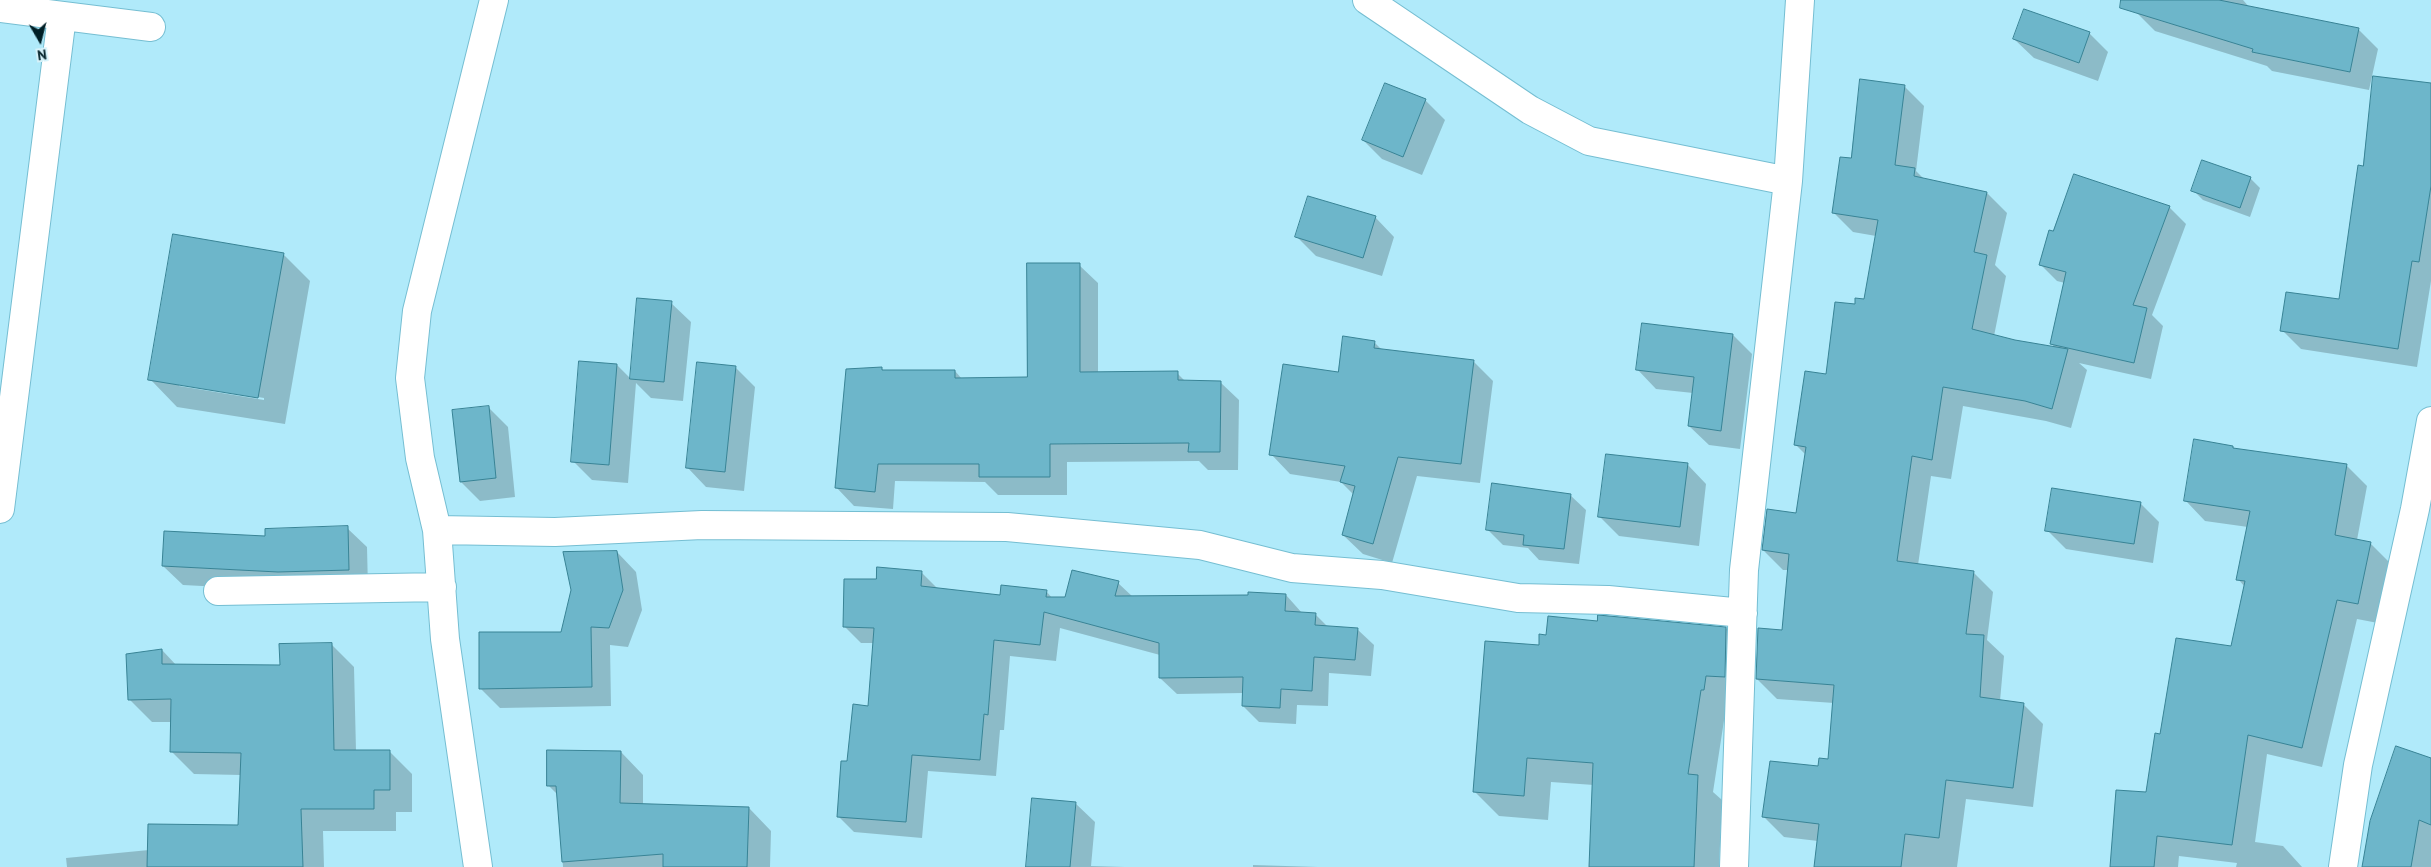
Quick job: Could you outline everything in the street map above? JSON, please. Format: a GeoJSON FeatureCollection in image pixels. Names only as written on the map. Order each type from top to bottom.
{"type":"FeatureCollection","features":[{"type":"Feature","properties":{"kind":"street"},"geometry":{"type":"LineString","coordinates":[[478,867],[445,639],[437,530],[420,458],[410,378],[417,311],[494,0]]}},
{"type":"Feature","properties":{"kind":"street"},"geometry":{"type":"LineString","coordinates":[[1367,0],[1530,110],[1589,140],[1788,181]]}},
{"type":"Feature","properties":{"kind":"street"},"geometry":{"type":"LineString","coordinates":[[1734,867],[1744,570],[1788,181],[1800,0]]}},
{"type":"Feature","properties":{"kind":"street"},"geometry":{"type":"LineString","coordinates":[[0,8],[151,28]]}},
{"type":"Feature","properties":{"kind":"street"},"geometry":{"type":"LineString","coordinates":[[0,509],[62,16]]}},
{"type":"Feature","properties":{"kind":"street"},"geometry":{"type":"LineString","coordinates":[[2343,867],[2358,765],[2415,509],[2431,421]]}},
{"type":"Feature","properties":{"kind":"street"},"geometry":{"type":"LineString","coordinates":[[437,530],[555,532],[702,525],[1016,528],[1200,545],[1292,568],[1382,575],[1518,598],[1608,600],[1743,613]]}},
{"type":"Feature","properties":{"kind":"street"},"geometry":{"type":"LineString","coordinates":[[218,590],[442,587]]}},
{"type":"Feature","properties":{"kind":"building"},"geometry":{"type":"Polygon","coordinates":[[[2121,0],[2219,0],[2359,28],[2350,72],[2252,52],[2253,49],[2120,8],[2121,0]]]}},
{"type":"Feature","properties":{"kind":"building"},"geometry":{"type":"Polygon","coordinates":[[[2024,9],[2090,32],[2079,63],[2013,39],[2024,9]]]}},
{"type":"Feature","properties":{"kind":"building"},"geometry":{"type":"Polygon","coordinates":[[[2373,76],[2431,83],[2431,186],[2419,262],[2412,261],[2398,349],[2280,331],[2286,292],[2339,299],[2358,165],[2363,166],[2373,76]]]}},
{"type":"Feature","properties":{"kind":"building"},"geometry":{"type":"Polygon","coordinates":[[[1860,79],[1905,85],[1895,165],[1915,168],[1914,176],[1987,192],[1974,252],[1987,255],[1972,329],[2015,340],[2068,349],[2052,409],[2025,401],[1943,387],[1932,460],[1912,456],[1897,561],[1974,571],[1966,634],[1984,635],[1980,697],[2024,703],[2013,788],[1946,780],[1939,838],[1905,834],[1901,867],[1814,867],[1819,824],[1762,817],[1770,761],[1818,766],[1819,758],[1828,759],[1834,685],[1756,679],[1758,628],[1782,630],[1789,554],[1762,550],[1767,509],[1796,513],[1806,447],[1794,445],[1805,371],[1826,374],[1835,302],[1855,304],[1855,298],[1864,299],[1878,220],[1832,213],[1840,157],[1851,158],[1860,79]]]}},
{"type":"Feature","properties":{"kind":"building"},"geometry":{"type":"Polygon","coordinates":[[[1385,83],[1426,99],[1403,157],[1362,140],[1385,83]]]}},
{"type":"Feature","properties":{"kind":"building"},"geometry":{"type":"Polygon","coordinates":[[[2202,160],[2251,177],[2240,208],[2191,191],[2202,160]]]}},
{"type":"Feature","properties":{"kind":"building"},"geometry":{"type":"Polygon","coordinates":[[[2074,174],[2170,206],[2133,305],[2147,308],[2134,363],[2050,344],[2066,272],[2039,265],[2049,230],[2053,231],[2074,174]]]}},
{"type":"Feature","properties":{"kind":"building"},"geometry":{"type":"Polygon","coordinates":[[[1308,196],[1376,216],[1363,258],[1295,237],[1308,196]]]}},
{"type":"Feature","properties":{"kind":"building"},"geometry":{"type":"Polygon","coordinates":[[[173,234],[284,253],[258,398],[148,380],[173,234]]]}},
{"type":"Feature","properties":{"kind":"building"},"geometry":{"type":"Polygon","coordinates":[[[1027,263],[1080,263],[1080,372],[1178,371],[1178,380],[1221,381],[1220,452],[1188,452],[1189,443],[1050,444],[1050,477],[979,477],[979,464],[878,464],[875,492],[835,488],[846,369],[882,367],[882,370],[955,370],[955,378],[1027,377],[1027,263]]]}},
{"type":"Feature","properties":{"kind":"building"},"geometry":{"type":"Polygon","coordinates":[[[637,298],[672,301],[664,382],[630,379],[637,298]]]}},
{"type":"Feature","properties":{"kind":"building"},"geometry":{"type":"Polygon","coordinates":[[[1642,323],[1733,334],[1721,431],[1688,426],[1694,377],[1636,370],[1642,323]]]}},
{"type":"Feature","properties":{"kind":"building"},"geometry":{"type":"Polygon","coordinates":[[[1343,336],[1375,341],[1374,348],[1474,360],[1461,464],[1398,457],[1373,544],[1342,535],[1355,486],[1340,482],[1345,466],[1269,455],[1283,364],[1338,372],[1343,336]]]}},
{"type":"Feature","properties":{"kind":"building"},"geometry":{"type":"Polygon","coordinates":[[[579,361],[617,364],[609,465],[571,462],[579,361]]]}},
{"type":"Feature","properties":{"kind":"building"},"geometry":{"type":"Polygon","coordinates":[[[697,362],[736,366],[725,472],[686,468],[697,362]]]}},
{"type":"Feature","properties":{"kind":"building"},"geometry":{"type":"Polygon","coordinates":[[[489,406],[496,478],[460,482],[452,410],[489,406]]]}},
{"type":"Feature","properties":{"kind":"building"},"geometry":{"type":"Polygon","coordinates":[[[2194,439],[2233,446],[2233,448],[2347,464],[2335,535],[2371,542],[2358,604],[2337,600],[2302,748],[2248,735],[2232,845],[2157,836],[2154,867],[2110,867],[2116,790],[2146,792],[2155,733],[2160,734],[2176,638],[2231,646],[2245,581],[2236,580],[2250,511],[2184,501],[2194,439]]]}},
{"type":"Feature","properties":{"kind":"building"},"geometry":{"type":"Polygon","coordinates":[[[1606,454],[1688,463],[1680,527],[1598,517],[1606,454]]]}},
{"type":"Feature","properties":{"kind":"building"},"geometry":{"type":"Polygon","coordinates":[[[1492,483],[1571,494],[1564,549],[1523,545],[1524,535],[1486,530],[1492,483]]]}},
{"type":"Feature","properties":{"kind":"building"},"geometry":{"type":"Polygon","coordinates":[[[2052,488],[2141,502],[2134,544],[2045,531],[2052,488]]]}},
{"type":"Feature","properties":{"kind":"building"},"geometry":{"type":"Polygon","coordinates":[[[348,526],[349,570],[278,572],[162,566],[164,531],[265,536],[265,529],[348,526]]]}},
{"type":"Feature","properties":{"kind":"building"},"geometry":{"type":"Polygon","coordinates":[[[617,551],[623,590],[609,628],[591,627],[592,687],[479,689],[479,632],[561,632],[571,590],[563,552],[617,551]]]}},
{"type":"Feature","properties":{"kind":"building"},"geometry":{"type":"Polygon","coordinates":[[[877,567],[922,571],[921,586],[1000,595],[1001,585],[1047,590],[1046,597],[1065,597],[1072,570],[1119,581],[1115,596],[1248,595],[1248,592],[1286,594],[1285,611],[1316,613],[1315,625],[1358,628],[1355,660],[1314,657],[1312,691],[1281,689],[1280,708],[1242,706],[1243,677],[1159,678],[1159,643],[1044,612],[1040,645],[994,640],[988,715],[984,714],[980,760],[912,755],[906,822],[837,817],[841,761],[847,761],[853,704],[868,706],[874,628],[843,627],[844,579],[876,579],[877,567]]]}},
{"type":"Feature","properties":{"kind":"building"},"geometry":{"type":"Polygon","coordinates":[[[1598,615],[1726,627],[1725,677],[1706,676],[1704,690],[1701,690],[1688,774],[1698,775],[1694,867],[1589,867],[1593,763],[1527,758],[1524,796],[1473,792],[1485,641],[1539,645],[1539,634],[1546,635],[1548,616],[1597,621],[1598,615]]]}},
{"type":"Feature","properties":{"kind":"building"},"geometry":{"type":"Polygon","coordinates":[[[332,643],[334,750],[390,750],[390,790],[374,790],[374,809],[301,809],[303,867],[147,867],[148,824],[238,825],[241,753],[170,752],[171,699],[128,700],[126,654],[162,649],[162,664],[280,665],[279,644],[332,643]]]}},
{"type":"Feature","properties":{"kind":"building"},"geometry":{"type":"Polygon","coordinates":[[[2396,746],[2431,758],[2431,825],[2419,820],[2411,867],[2362,867],[2370,821],[2396,746]]]}},
{"type":"Feature","properties":{"kind":"building"},"geometry":{"type":"Polygon","coordinates":[[[547,750],[621,751],[620,803],[749,807],[747,867],[663,867],[663,854],[562,862],[556,786],[547,786],[547,750]]]}},
{"type":"Feature","properties":{"kind":"building"},"geometry":{"type":"Polygon","coordinates":[[[1032,798],[1076,802],[1070,867],[1026,867],[1032,798]]]}}]}
